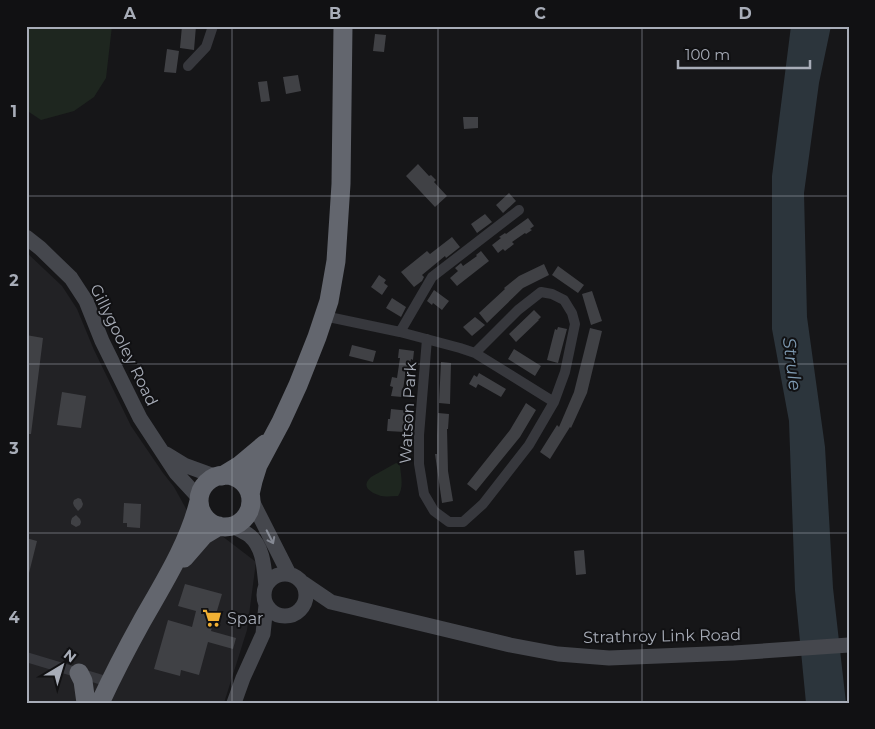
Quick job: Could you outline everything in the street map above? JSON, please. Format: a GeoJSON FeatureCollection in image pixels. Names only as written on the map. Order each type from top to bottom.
{"type":"FeatureCollection","features":[{"type":"Feature","properties":{"kind":"highway"},"geometry":{"type":"LineString","coordinates":[[163,584],[204,535],[226,526],[240,523],[246,518],[250,510],[258,465],[298,385],[329,301],[336,261],[341,184],[342,26]]}},
{"type":"Feature","properties":{"kind":"highway"},"geometry":{"type":"LineString","coordinates":[[100,703],[109,682],[188,535],[196,517],[204,487],[209,481],[240,466],[272,438]]}},
{"type":"Feature","properties":{"kind":"highway"},"geometry":{"type":"LineString","coordinates":[[219,476],[234,477],[241,481],[247,487],[251,497]]}},
{"type":"Feature","properties":{"kind":"highway"},"geometry":{"type":"LineString","coordinates":[[200,500],[201,508],[208,521],[226,526]]}},
{"type":"Feature","properties":{"kind":"highway"},"geometry":{"type":"LineString","coordinates":[[79,673],[83,681],[86,703]]}},
{"type":"Feature","properties":{"kind":"main road","name":"Gillygooley Road"},"geometry":{"type":"LineString","coordinates":[[26,237],[71,278],[86,301],[102,341],[140,418],[176,473],[200,500]]}},
{"type":"Feature","properties":{"kind":"main road","name":"Gillygooley Road"},"geometry":{"type":"LineString","coordinates":[[163,452],[184,466],[219,476]]}},
{"type":"Feature","properties":{"kind":"main road"},"geometry":{"type":"LineString","coordinates":[[251,497],[289,574]]}},
{"type":"Feature","properties":{"kind":"main road"},"geometry":{"type":"LineString","coordinates":[[226,526],[249,536],[256,543],[262,556],[266,586]]}},
{"type":"Feature","properties":{"kind":"main road"},"geometry":{"type":"LineString","coordinates":[[234,703],[263,634],[266,605],[264,592],[266,586],[274,576],[282,574],[295,576],[303,583],[306,595],[304,604],[293,615],[275,614],[266,605]]}},
{"type":"Feature","properties":{"kind":"main road","name":"Strathroy Link Road"},"geometry":{"type":"LineString","coordinates":[[303,583],[331,602],[510,645],[558,654],[610,658],[734,654],[849,645]]}},
{"type":"Feature","properties":{"kind":"main road","name":"Strathroy Link Road"},"geometry":{"type":"LineString","coordinates":[[302,608],[331,602]]}},
{"type":"Feature","properties":{"kind":"main road"},"geometry":{"type":"LineString","coordinates":[[263,634],[287,616]]}},
{"type":"Feature","properties":{"kind":"street"},"geometry":{"type":"LineString","coordinates":[[188,66],[206,47],[213,26]]}},
{"type":"Feature","properties":{"kind":"street"},"geometry":{"type":"LineString","coordinates":[[400,332],[432,277],[519,210]]}},
{"type":"Feature","properties":{"kind":"street","name":"Watson Park"},"geometry":{"type":"LineString","coordinates":[[427,339],[418,436],[419,464],[424,494],[434,511],[449,522],[463,522],[483,504],[529,444],[554,402],[564,372],[575,324],[572,313],[564,300],[552,294],[541,292],[518,310],[475,354]]}},
{"type":"Feature","properties":{"kind":"street"},"geometry":{"type":"LineString","coordinates":[[324,316],[400,332],[460,348],[475,354],[554,402]]}},
{"type":"Feature","properties":{"kind":"street"},"geometry":{"type":"LineString","coordinates":[[26,657],[109,682]]}},
{"type":"Feature","properties":{"kind":"shaded area"},"geometry":{"type":"Polygon","coordinates":[[[26,26],[112,26],[106,78],[94,97],[74,111],[41,120],[26,110],[26,26]]]}},
{"type":"Feature","properties":{"kind":"shaded area"},"geometry":{"type":"Polygon","coordinates":[[[26,252],[62,286],[77,309],[94,350],[131,426],[174,487],[189,514],[256,562],[247,630],[224,703],[26,703],[26,252]]]}},
{"type":"Feature","properties":{"kind":"shaded area"},"geometry":{"type":"Polygon","coordinates":[[[396,463],[400,466],[402,486],[398,496],[381,496],[368,489],[367,484],[371,477],[396,463]]]}},
{"type":"Feature","properties":{"kind":"water","name":"Strule"},"geometry":{"type":"Polygon","coordinates":[[[791,26],[831,26],[819,83],[804,193],[807,317],[825,447],[833,588],[846,703],[806,703],[795,590],[789,421],[772,329],[772,176],[791,26]]]}},
{"type":"Feature","properties":{"kind":"building"},"geometry":{"type":"Polygon","coordinates":[[[182,26],[196,26],[194,50],[180,48],[182,26]]]}},
{"type":"Feature","properties":{"kind":"building"},"geometry":{"type":"Polygon","coordinates":[[[375,34],[386,35],[384,52],[373,51],[375,34]]]}},
{"type":"Feature","properties":{"kind":"building"},"geometry":{"type":"Polygon","coordinates":[[[167,49],[179,51],[176,73],[164,72],[167,49]]]}},
{"type":"Feature","properties":{"kind":"building"},"geometry":{"type":"Polygon","coordinates":[[[298,75],[301,91],[286,94],[283,77],[298,75]]]}},
{"type":"Feature","properties":{"kind":"building"},"geometry":{"type":"Polygon","coordinates":[[[267,81],[270,101],[261,102],[258,82],[267,81]]]}},
{"type":"Feature","properties":{"kind":"building"},"geometry":{"type":"Polygon","coordinates":[[[463,117],[478,117],[478,128],[464,129],[463,117]]]}},
{"type":"Feature","properties":{"kind":"building"},"geometry":{"type":"Polygon","coordinates":[[[418,164],[429,176],[431,175],[436,180],[434,182],[447,196],[435,207],[406,176],[418,164]]]}},
{"type":"Feature","properties":{"kind":"building"},"geometry":{"type":"Polygon","coordinates":[[[509,193],[516,201],[503,213],[496,205],[509,193]]]}},
{"type":"Feature","properties":{"kind":"building"},"geometry":{"type":"Polygon","coordinates":[[[485,214],[492,222],[477,233],[471,224],[485,214]]]}},
{"type":"Feature","properties":{"kind":"building"},"geometry":{"type":"Polygon","coordinates":[[[528,218],[534,226],[530,229],[532,230],[512,242],[514,244],[505,251],[503,249],[498,253],[492,245],[501,238],[499,237],[528,218]]]}},
{"type":"Feature","properties":{"kind":"building"},"geometry":{"type":"Polygon","coordinates":[[[452,237],[460,247],[446,258],[445,256],[422,275],[424,277],[422,281],[414,287],[401,272],[427,251],[430,254],[452,237]]]}},
{"type":"Feature","properties":{"kind":"building"},"geometry":{"type":"Polygon","coordinates":[[[481,251],[489,261],[457,286],[450,278],[458,271],[455,268],[461,263],[463,266],[481,251]]]}},
{"type":"Feature","properties":{"kind":"building"},"geometry":{"type":"Polygon","coordinates":[[[544,264],[549,275],[523,288],[487,323],[479,313],[519,276],[544,264]]]}},
{"type":"Feature","properties":{"kind":"building"},"geometry":{"type":"Polygon","coordinates":[[[558,266],[584,285],[578,293],[552,275],[558,266]]]}},
{"type":"Feature","properties":{"kind":"building"},"geometry":{"type":"Polygon","coordinates":[[[379,275],[386,280],[384,283],[388,286],[382,295],[371,287],[379,275]]]}},
{"type":"Feature","properties":{"kind":"building"},"geometry":{"type":"Polygon","coordinates":[[[434,290],[449,301],[442,310],[427,301],[434,290]]]}},
{"type":"Feature","properties":{"kind":"building"},"geometry":{"type":"Polygon","coordinates":[[[592,291],[602,321],[591,325],[582,294],[592,291]]]}},
{"type":"Feature","properties":{"kind":"building"},"geometry":{"type":"Polygon","coordinates":[[[392,298],[406,307],[401,317],[386,308],[392,298]]]}},
{"type":"Feature","properties":{"kind":"building"},"geometry":{"type":"Polygon","coordinates":[[[534,310],[541,317],[516,342],[509,334],[534,310]]]}},
{"type":"Feature","properties":{"kind":"building"},"geometry":{"type":"Polygon","coordinates":[[[475,317],[485,325],[472,336],[463,327],[475,317]]]}},
{"type":"Feature","properties":{"kind":"building"},"geometry":{"type":"Polygon","coordinates":[[[558,327],[567,329],[558,363],[547,360],[555,329],[557,330],[558,327]]]}},
{"type":"Feature","properties":{"kind":"building"},"geometry":{"type":"Polygon","coordinates":[[[590,328],[602,331],[587,393],[571,428],[550,459],[540,452],[557,425],[559,427],[574,392],[590,328]]]}},
{"type":"Feature","properties":{"kind":"building"},"geometry":{"type":"Polygon","coordinates":[[[26,335],[43,338],[31,434],[26,434],[26,335]]]}},
{"type":"Feature","properties":{"kind":"building"},"geometry":{"type":"Polygon","coordinates":[[[352,345],[376,351],[373,362],[349,356],[352,345]]]}},
{"type":"Feature","properties":{"kind":"building"},"geometry":{"type":"Polygon","coordinates":[[[399,349],[414,351],[409,369],[406,369],[402,397],[391,396],[393,387],[390,386],[392,377],[397,378],[400,358],[398,358],[399,349]]]}},
{"type":"Feature","properties":{"kind":"building"},"geometry":{"type":"Polygon","coordinates":[[[514,349],[541,366],[535,376],[508,359],[514,349]]]}},
{"type":"Feature","properties":{"kind":"building"},"geometry":{"type":"Polygon","coordinates":[[[441,362],[451,363],[450,404],[439,403],[441,362]]]}},
{"type":"Feature","properties":{"kind":"building"},"geometry":{"type":"Polygon","coordinates":[[[479,373],[506,389],[501,397],[478,384],[476,388],[469,384],[474,375],[477,377],[479,373]]]}},
{"type":"Feature","properties":{"kind":"building"},"geometry":{"type":"Polygon","coordinates":[[[62,392],[86,396],[81,428],[57,425],[62,392]]]}},
{"type":"Feature","properties":{"kind":"building"},"geometry":{"type":"Polygon","coordinates":[[[526,403],[536,410],[520,437],[476,491],[467,484],[510,430],[526,403]]]}},
{"type":"Feature","properties":{"kind":"building"},"geometry":{"type":"Polygon","coordinates":[[[391,409],[410,411],[409,428],[406,427],[405,432],[387,431],[391,409]]]}},
{"type":"Feature","properties":{"kind":"building"},"geometry":{"type":"Polygon","coordinates":[[[438,413],[449,414],[447,429],[448,471],[453,501],[442,503],[435,454],[437,454],[438,413]]]}},
{"type":"Feature","properties":{"kind":"building"},"geometry":{"type":"Polygon","coordinates":[[[78,498],[81,499],[83,504],[78,511],[73,503],[78,498]]]}},
{"type":"Feature","properties":{"kind":"building"},"geometry":{"type":"Polygon","coordinates":[[[124,503],[141,504],[140,528],[127,527],[127,523],[123,523],[124,503]]]}},
{"type":"Feature","properties":{"kind":"building"},"geometry":{"type":"Polygon","coordinates":[[[76,515],[81,522],[76,527],[71,524],[71,521],[76,515]]]}},
{"type":"Feature","properties":{"kind":"building"},"geometry":{"type":"Polygon","coordinates":[[[26,538],[37,541],[29,573],[26,572],[26,538]]]}},
{"type":"Feature","properties":{"kind":"building"},"geometry":{"type":"Polygon","coordinates":[[[584,550],[586,574],[576,575],[574,551],[584,550]]]}},
{"type":"Feature","properties":{"kind":"building"},"geometry":{"type":"Polygon","coordinates":[[[185,584],[222,594],[211,631],[236,638],[233,649],[208,642],[199,675],[181,670],[180,676],[154,669],[168,620],[192,627],[196,611],[178,606],[185,584]]]}},
{"type":"Feature","properties":{"kind":"place","name":"Spar"},"geometry":{"type":"Point","coordinates":[212,618]}}]}
